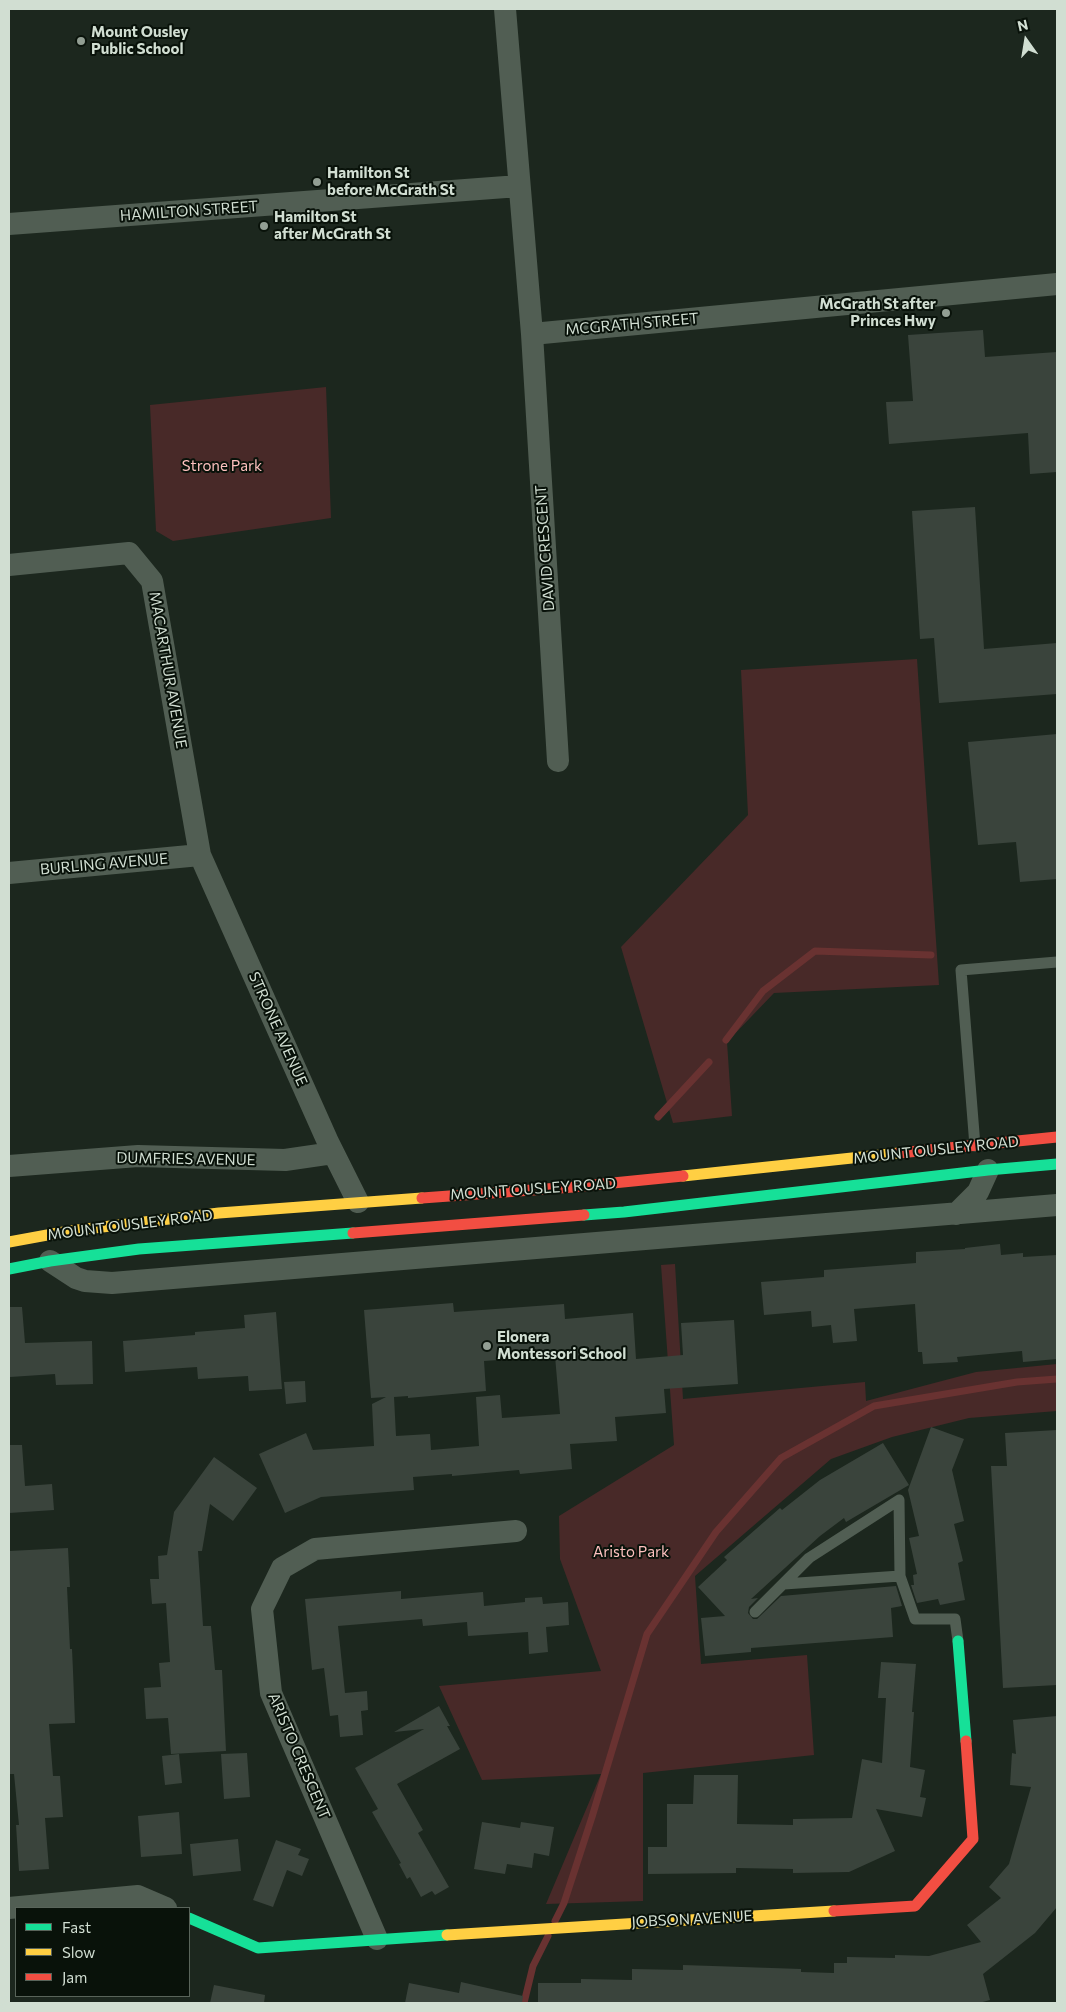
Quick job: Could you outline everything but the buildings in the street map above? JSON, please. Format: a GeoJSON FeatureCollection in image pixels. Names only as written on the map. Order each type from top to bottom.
{"type":"FeatureCollection","features":[{"type":"Feature","properties":{"kind":"main road","name":"MOUNT OUSLEY ROAD"},"geometry":{"type":"LineString","coordinates":[[9,1242],[69,1230],[124,1223],[358,1202],[573,1187],[1057,1137]]}},
{"type":"Feature","properties":{"kind":"main road","name":"MOUNT OUSLEY ROAD"},"geometry":{"type":"LineString","coordinates":[[9,1269],[50,1261],[139,1250],[624,1212],[988,1170],[1057,1164]]}},
{"type":"Feature","properties":{"kind":"main road","name":"JOBSON AVENUE"},"geometry":{"type":"LineString","coordinates":[[190,1918],[258,1948],[915,1906],[973,1839],[958,1641]]}},
{"type":"Feature","properties":{"kind":"street"},"geometry":{"type":"LineString","coordinates":[[505,9],[532,334]]}},
{"type":"Feature","properties":{"kind":"street","name":"HAMILTON STREET"},"geometry":{"type":"LineString","coordinates":[[9,224],[519,186]]}},
{"type":"Feature","properties":{"kind":"street","name":"MCGRATH STREET"},"geometry":{"type":"LineString","coordinates":[[532,334],[1057,284]]}},
{"type":"Feature","properties":{"kind":"street","name":"DAVID CRESCENT"},"geometry":{"type":"LineString","coordinates":[[532,334],[558,762]]}},
{"type":"Feature","properties":{"kind":"street","name":"MACARTHUR AVENUE"},"geometry":{"type":"LineString","coordinates":[[9,565],[129,553],[152,581],[200,856]]}},
{"type":"Feature","properties":{"kind":"street","name":"BURLING AVENUE"},"geometry":{"type":"LineString","coordinates":[[9,873],[200,856]]}},
{"type":"Feature","properties":{"kind":"street","name":"STRONE AVENUE"},"geometry":{"type":"LineString","coordinates":[[200,856],[333,1153],[358,1202]]}},
{"type":"Feature","properties":{"kind":"street","name":"DUMFRIES AVENUE"},"geometry":{"type":"LineString","coordinates":[[9,1166],[138,1156],[285,1160],[333,1153]]}},
{"type":"Feature","properties":{"kind":"street","name":"MOUNT OUSLEY ROAD"},"geometry":{"type":"LineString","coordinates":[[956,1214],[978,1192],[988,1170]]}},
{"type":"Feature","properties":{"kind":"street","name":"MOUNT OUSLEY ROAD"},"geometry":{"type":"LineString","coordinates":[[50,1261],[76,1278],[85,1281],[112,1283],[1057,1205]]}},
{"type":"Feature","properties":{"kind":"street","name":"ARISTO CRESCENT"},"geometry":{"type":"LineString","coordinates":[[377,1939],[271,1693],[262,1609],[282,1568],[315,1549],[516,1531]]}},
{"type":"Feature","properties":{"kind":"street"},"geometry":{"type":"LineString","coordinates":[[20,1907],[138,1896],[164,1907]]}},
{"type":"Feature","properties":{"kind":"lane"},"geometry":{"type":"LineString","coordinates":[[975,1146],[961,970],[1057,962]]}},
{"type":"Feature","properties":{"kind":"lane"},"geometry":{"type":"LineString","coordinates":[[755,1612],[809,1558],[899,1500],[900,1576],[915,1619],[955,1619],[958,1641]]}},
{"type":"Feature","properties":{"kind":"lane"},"geometry":{"type":"LineString","coordinates":[[784,1584],[900,1576]]}},
{"type":"Feature","properties":{"kind":"green space","name":"Strone Park"},"geometry":{"type":"Polygon","coordinates":[[[326,387],[331,518],[173,541],[156,531],[150,405],[326,387]]]}},
{"type":"Feature","properties":{"kind":"green space"},"geometry":{"type":"Polygon","coordinates":[[[917,659],[939,985],[774,993],[727,1042],[732,1116],[673,1123],[621,947],[748,815],[741,670],[917,659]]]}},
{"type":"Feature","properties":{"kind":"green space","name":"Aristo Park"},"geometry":{"type":"Polygon","coordinates":[[[675,1264],[683,1399],[865,1382],[866,1401],[976,1372],[1057,1364],[1057,1411],[969,1418],[892,1437],[831,1459],[695,1576],[701,1664],[807,1655],[814,1755],[643,1773],[643,1901],[546,1904],[601,1774],[482,1780],[439,1686],[601,1671],[560,1559],[559,1516],[674,1445],[661,1265],[675,1264]]]}},
{"type":"Feature","properties":{"kind":"waterway"},"geometry":{"type":"LineString","coordinates":[[726,1040],[763,991],[815,951],[931,955]]}},
{"type":"Feature","properties":{"kind":"waterway"},"geometry":{"type":"LineString","coordinates":[[658,1117],[709,1062]]}},
{"type":"Feature","properties":{"kind":"waterway"},"geometry":{"type":"LineString","coordinates":[[555,1921],[564,1903],[592,1817],[647,1634],[716,1532],[781,1458],[874,1406],[1017,1382],[1057,1379]]}},
{"type":"Feature","properties":{"kind":"waterway"},"geometry":{"type":"LineString","coordinates":[[524,2003],[533,1966],[548,1936]]}},
{"type":"Feature","properties":{"kind":"traffic: fast"},"geometry":{"type":"LineString","coordinates":[[584,1215],[1057,1164]]}},
{"type":"Feature","properties":{"kind":"traffic: fast"},"geometry":{"type":"LineString","coordinates":[[9,1269],[50,1261],[139,1249],[353,1233]]}},
{"type":"Feature","properties":{"kind":"traffic: fast"},"geometry":{"type":"LineString","coordinates":[[958,1641],[966,1741]]}},
{"type":"Feature","properties":{"kind":"traffic: fast"},"geometry":{"type":"LineString","coordinates":[[190,1918],[258,1948],[447,1935]]}},
{"type":"Feature","properties":{"kind":"traffic: slow"},"geometry":{"type":"LineString","coordinates":[[683,1176],[899,1153]]}},
{"type":"Feature","properties":{"kind":"traffic: slow"},"geometry":{"type":"LineString","coordinates":[[9,1242],[69,1231],[219,1213],[422,1198]]}},
{"type":"Feature","properties":{"kind":"traffic: slow"},"geometry":{"type":"LineString","coordinates":[[447,1935],[834,1911]]}},
{"type":"Feature","properties":{"kind":"traffic: jam"},"geometry":{"type":"LineString","coordinates":[[899,1153],[1057,1137]]}},
{"type":"Feature","properties":{"kind":"traffic: jam"},"geometry":{"type":"LineString","coordinates":[[422,1198],[573,1187],[683,1176]]}},
{"type":"Feature","properties":{"kind":"traffic: jam"},"geometry":{"type":"LineString","coordinates":[[353,1233],[584,1215]]}},
{"type":"Feature","properties":{"kind":"traffic: jam"},"geometry":{"type":"LineString","coordinates":[[834,1911],[915,1906],[973,1839],[966,1741]]}},
{"type":"Feature","properties":{"kind":"place","name":"Mount Ousley Public School"},"geometry":{"type":"Point","coordinates":[81,41]}},
{"type":"Feature","properties":{"kind":"place","name":"Hamilton St before McGrath St"},"geometry":{"type":"Point","coordinates":[317,182]}},
{"type":"Feature","properties":{"kind":"place","name":"Hamilton St after McGrath St"},"geometry":{"type":"Point","coordinates":[264,226]}},
{"type":"Feature","properties":{"kind":"place","name":"McGrath St after Princes Hwy"},"geometry":{"type":"Point","coordinates":[946,313]}},
{"type":"Feature","properties":{"kind":"place","name":"Elonera Montessori School"},"geometry":{"type":"Point","coordinates":[487,1346]}}]}
